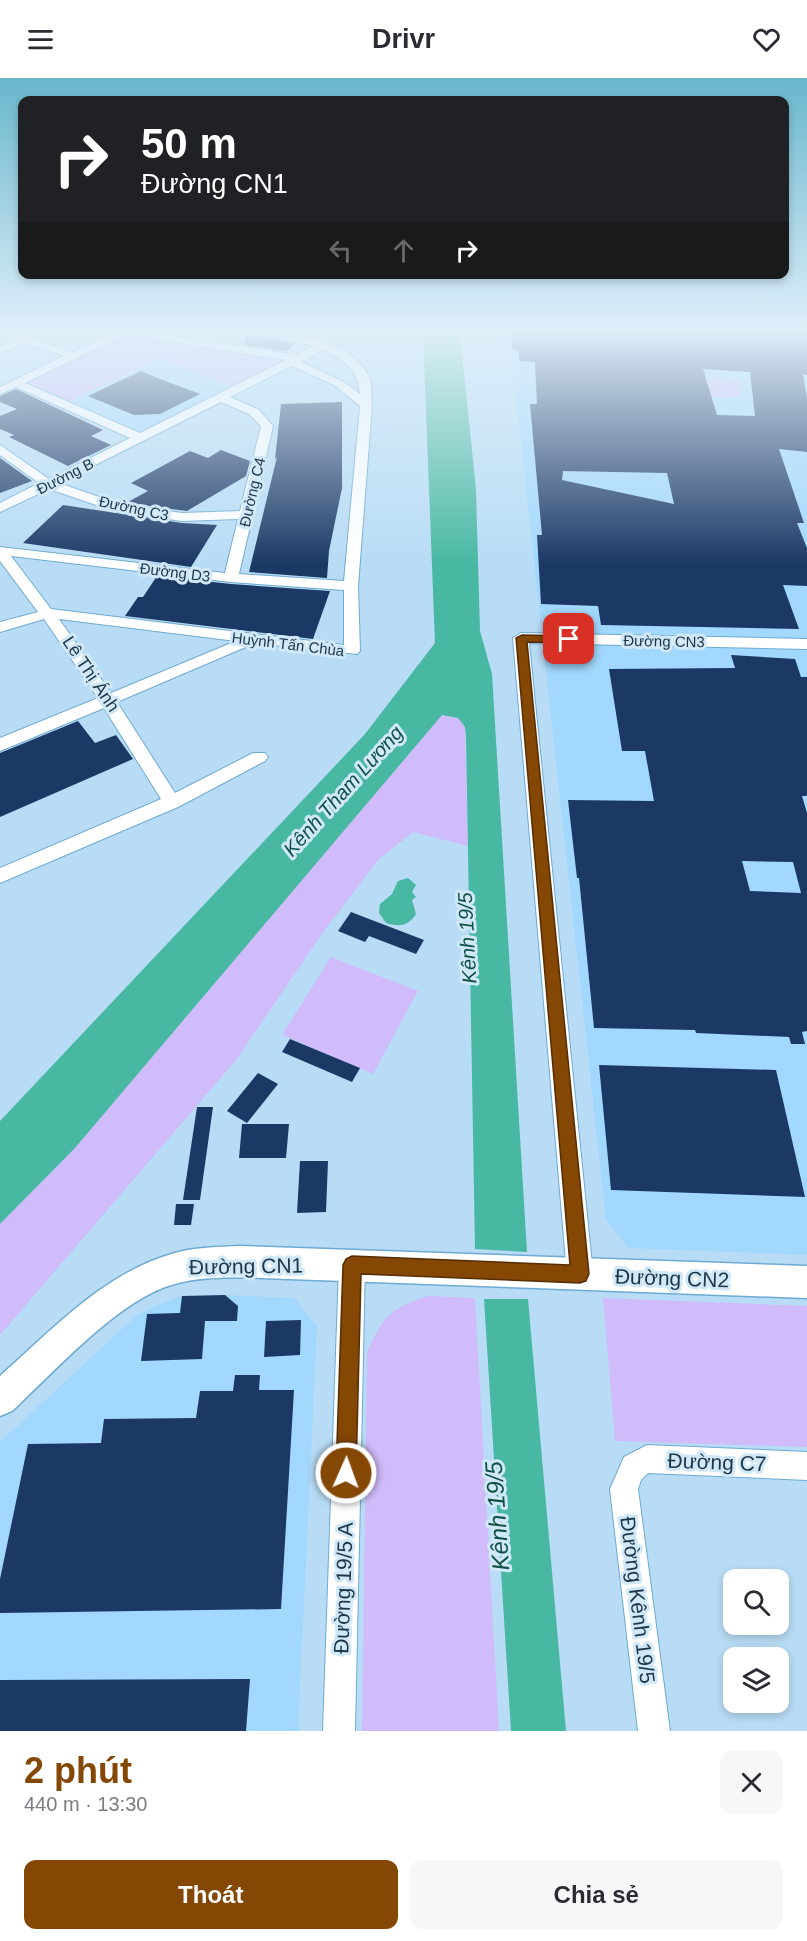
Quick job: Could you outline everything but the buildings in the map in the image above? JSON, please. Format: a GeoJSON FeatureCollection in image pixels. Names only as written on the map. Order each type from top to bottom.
{"type":"FeatureCollection","features":[{"type":"Feature","properties":{"kind":"street"},"geometry":{"type":"LineString","coordinates":[[77,410],[140,438]]}},
{"type":"Feature","properties":{"kind":"street","name":"Đường B"},"geometry":{"type":"LineString","coordinates":[[0,508],[196,410]]}},
{"type":"Feature","properties":{"kind":"street","name":"Đường C4"},"geometry":{"type":"LineString","coordinates":[[231,578],[267,426],[262,416],[254,410]]}},
{"type":"Feature","properties":{"kind":"street","name":"Huỳnh Tấn Chùa"},"geometry":{"type":"LineString","coordinates":[[50,614],[352,651],[351,585],[366,410]]}},
{"type":"Feature","properties":{"kind":"street","name":"Đường C3"},"geometry":{"type":"LineString","coordinates":[[0,449],[48,484],[117,508],[182,517],[246,515]]}},
{"type":"Feature","properties":{"kind":"street","name":"Đường D3"},"geometry":{"type":"LineString","coordinates":[[0,552],[231,578],[351,585]]}},
{"type":"Feature","properties":{"kind":"street","name":"Lê Thị Ánh"},"geometry":{"type":"LineString","coordinates":[[0,552],[50,614],[109,700],[172,802]]}},
{"type":"Feature","properties":{"kind":"street"},"geometry":{"type":"LineString","coordinates":[[0,627],[50,614]]}},
{"type":"Feature","properties":{"kind":"street","name":"Đường CN3"},"geometry":{"type":"LineString","coordinates":[[580,1274],[522,638],[807,644]]}},
{"type":"Feature","properties":{"kind":"street"},"geometry":{"type":"LineString","coordinates":[[0,744],[251,640]]}},
{"type":"Feature","properties":{"kind":"street"},"geometry":{"type":"LineString","coordinates":[[0,876],[172,802],[259,758]]}},
{"type":"Feature","properties":{"kind":"street","name":"Đường CN1"},"geometry":{"type":"LineString","coordinates":[[0,1399],[127,1291],[158,1274],[181,1267],[208,1264],[352,1265],[537,1272]]}},
{"type":"Feature","properties":{"kind":"street","name":"Đường 19/5 A"},"geometry":{"type":"LineString","coordinates":[[339,1731],[352,1265]]}},
{"type":"Feature","properties":{"kind":"street","name":"Đường CN2"},"geometry":{"type":"LineString","coordinates":[[537,1272],[807,1282]]}},
{"type":"Feature","properties":{"kind":"street","name":"Đường C7"},"geometry":{"type":"LineString","coordinates":[[630,1470],[638,1462],[647,1459],[807,1466]]}},
{"type":"Feature","properties":{"kind":"street","name":"Đường Kênh 19/5"},"geometry":{"type":"LineString","coordinates":[[630,1470],[624,1489],[654,1731]]}},
{"type":"Feature","properties":{"kind":"shaded area"},"geometry":{"type":"Polygon","coordinates":[[[90,410],[189,410],[144,433],[90,410]]]}},
{"type":"Feature","properties":{"kind":"shaded area"},"geometry":{"type":"Polygon","coordinates":[[[517,410],[807,410],[807,1255],[628,1248],[606,1220],[517,410]]]}},
{"type":"Feature","properties":{"kind":"shaded area"},"geometry":{"type":"Polygon","coordinates":[[[441,715],[458,718],[465,727],[468,846],[413,832],[379,859],[326,928],[236,1060],[0,1335],[0,1224],[75,1148],[441,715]]]}},
{"type":"Feature","properties":{"kind":"shaded area"},"geometry":{"type":"Polygon","coordinates":[[[331,957],[418,991],[373,1074],[282,1035],[331,957]]]}},
{"type":"Feature","properties":{"kind":"shaded area"},"geometry":{"type":"Polygon","coordinates":[[[182,1296],[294,1298],[317,1326],[298,1731],[0,1731],[0,1442],[137,1315],[182,1296]]]}},
{"type":"Feature","properties":{"kind":"shaded area"},"geometry":{"type":"Polygon","coordinates":[[[428,1296],[475,1298],[499,1731],[362,1731],[367,1352],[378,1329],[389,1315],[404,1305],[428,1296]]]}},
{"type":"Feature","properties":{"kind":"shaded area"},"geometry":{"type":"Polygon","coordinates":[[[603,1298],[807,1306],[807,1447],[615,1441],[603,1298]]]}},
{"type":"Feature","properties":{"kind":"water","name":"Kênh Tham Lương"},"geometry":{"type":"Polygon","coordinates":[[[426,410],[468,410],[476,490],[480,631],[492,674],[527,1252],[475,1249],[466,737],[465,727],[458,718],[442,715],[75,1148],[0,1224],[0,1121],[365,734],[435,643],[426,410]]]}},
{"type":"Feature","properties":{"kind":"water"},"geometry":{"type":"Polygon","coordinates":[[[408,878],[416,885],[412,892],[416,897],[412,900],[416,914],[410,921],[403,924],[386,923],[379,913],[380,904],[392,894],[398,881],[408,878]]]}},
{"type":"Feature","properties":{"kind":"water"},"geometry":{"type":"Polygon","coordinates":[[[484,1299],[528,1299],[566,1731],[511,1731],[484,1299]]]}},
{"type":"Feature","properties":{"kind":"route"},"geometry":{"type":"LineString","coordinates":[[346,1473],[352,1265],[580,1274],[522,638],[569,639]]}},
{"type":"Feature","properties":{"kind":"water label","name":"Kênh 19/5"},"geometry":{"type":"Point","coordinates":[467,938]}},
{"type":"Feature","properties":{"kind":"water label","name":"Kênh 19/5"},"geometry":{"type":"Point","coordinates":[497,1516]}}]}
